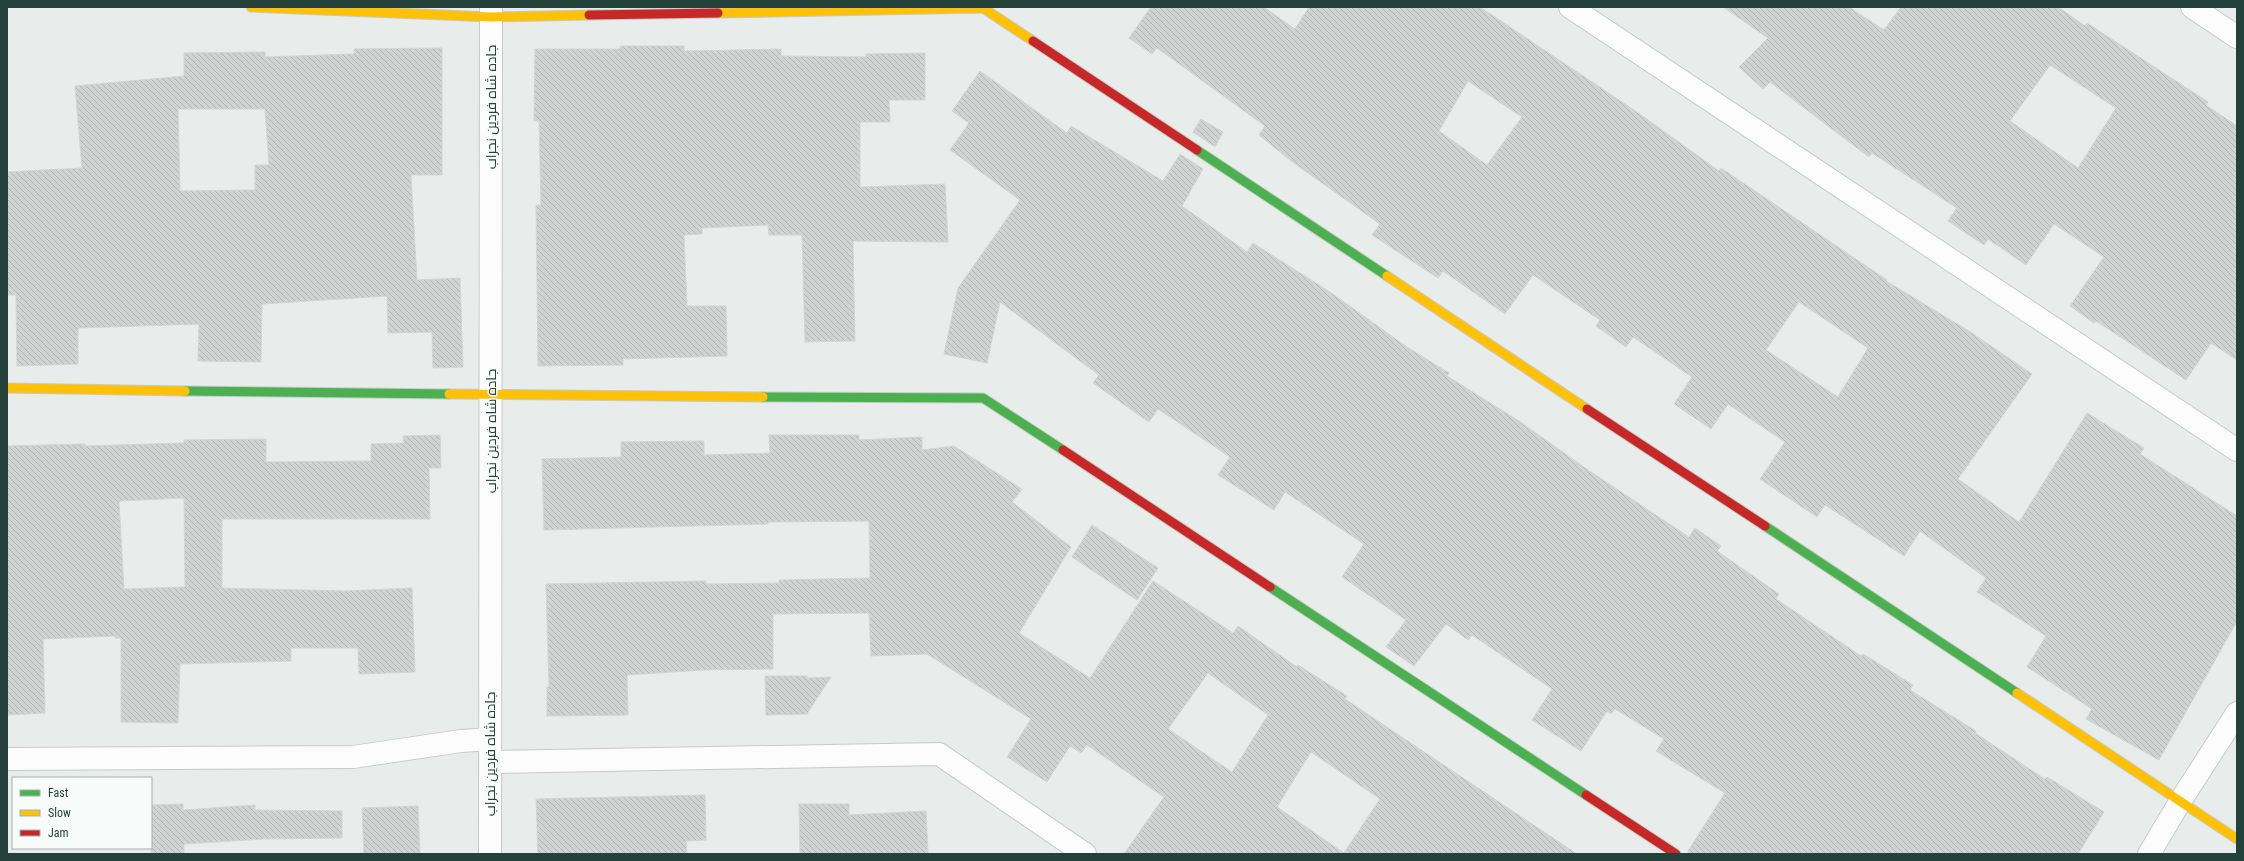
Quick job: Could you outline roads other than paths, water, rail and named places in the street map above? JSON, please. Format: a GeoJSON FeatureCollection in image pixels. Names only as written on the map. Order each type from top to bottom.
{"type":"FeatureCollection","features":[{"type":"Feature","properties":{"kind":"street"},"geometry":{"type":"LineString","coordinates":[[251,7],[491,12],[983,8],[2181,800],[2237,839]]}},
{"type":"Feature","properties":{"kind":"street"},"geometry":{"type":"LineString","coordinates":[[1570,7],[2237,450]]}},
{"type":"Feature","properties":{"kind":"street"},"geometry":{"type":"LineString","coordinates":[[2192,7],[2237,38]]}},
{"type":"Feature","properties":{"kind":"street","name":"جاده شاه فردین نجراب"},"geometry":{"type":"LineString","coordinates":[[490,854],[491,12]]}},
{"type":"Feature","properties":{"kind":"street"},"geometry":{"type":"LineString","coordinates":[[7,388],[491,395],[983,398],[1676,854]]}},
{"type":"Feature","properties":{"kind":"street"},"geometry":{"type":"LineString","coordinates":[[2149,854],[2181,800],[2237,713]]}},
{"type":"Feature","properties":{"kind":"street"},"geometry":{"type":"LineString","coordinates":[[7,759],[353,757],[461,741],[490,739]]}},
{"type":"Feature","properties":{"kind":"street"},"geometry":{"type":"LineString","coordinates":[[490,762],[939,754],[1086,854]]}}]}
